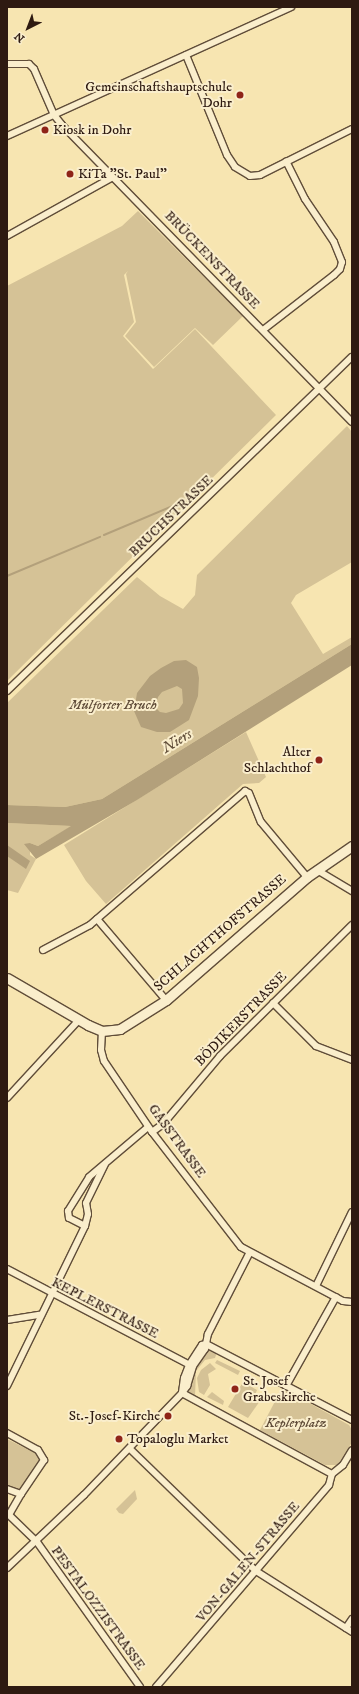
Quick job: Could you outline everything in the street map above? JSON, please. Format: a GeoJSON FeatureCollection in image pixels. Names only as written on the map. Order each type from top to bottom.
{"type":"FeatureCollection","features":[{"type":"Feature","properties":{"kind":"main road","name":"SCHLACHTHOFSTRASSE"},"geometry":{"type":"LineString","coordinates":[[102,1031],[120,1029],[166,1000],[307,877],[352,846]]}},
{"type":"Feature","properties":{"kind":"main road"},"geometry":{"type":"LineString","coordinates":[[7,978],[78,1021],[102,1031]]}},
{"type":"Feature","properties":{"kind":"street"},"geometry":{"type":"LineString","coordinates":[[7,136],[291,7]]}},
{"type":"Feature","properties":{"kind":"street"},"geometry":{"type":"LineString","coordinates":[[186,55],[227,155],[235,168],[250,176],[260,175],[352,129]]}},
{"type":"Feature","properties":{"kind":"street"},"geometry":{"type":"LineString","coordinates":[[7,64],[29,64],[34,69],[54,115]]}},
{"type":"Feature","properties":{"kind":"street","name":"BRÜCKENSTRASSE"},"geometry":{"type":"LineString","coordinates":[[54,115],[352,422]]}},
{"type":"Feature","properties":{"kind":"street"},"geometry":{"type":"LineString","coordinates":[[263,330],[334,275],[340,269],[342,262],[334,242],[305,198],[286,161]]}},
{"type":"Feature","properties":{"kind":"street"},"geometry":{"type":"LineString","coordinates":[[7,236],[113,177]]}},
{"type":"Feature","properties":{"kind":"street","name":"BRUCHSTRASSE"},"geometry":{"type":"LineString","coordinates":[[7,691],[352,357]]}},
{"type":"Feature","properties":{"kind":"street"},"geometry":{"type":"LineString","coordinates":[[43,950],[97,919],[245,791],[249,794],[261,822],[307,877]]}},
{"type":"Feature","properties":{"kind":"street"},"geometry":{"type":"LineString","coordinates":[[317,870],[352,891]]}},
{"type":"Feature","properties":{"kind":"street"},"geometry":{"type":"LineString","coordinates":[[97,919],[166,1000]]}},
{"type":"Feature","properties":{"kind":"street","name":"BÖDIKERSTRASSE"},"geometry":{"type":"LineString","coordinates":[[85,1226],[69,1218],[68,1211],[89,1177],[150,1130],[163,1124],[220,1056],[352,925]]}},
{"type":"Feature","properties":{"kind":"street"},"geometry":{"type":"LineString","coordinates":[[273,1003],[316,1046],[352,1060]]}},
{"type":"Feature","properties":{"kind":"street"},"geometry":{"type":"LineString","coordinates":[[7,1098],[78,1021]]}},
{"type":"Feature","properties":{"kind":"street","name":"GASSTRASSE"},"geometry":{"type":"LineString","coordinates":[[102,1031],[101,1050],[104,1061],[150,1130],[232,1235],[249,1254],[316,1286],[343,1301],[352,1302]]}},
{"type":"Feature","properties":{"kind":"street"},"geometry":{"type":"LineString","coordinates":[[7,1386],[40,1315],[52,1294],[85,1226],[88,1214],[86,1203],[105,1164]]}},
{"type":"Feature","properties":{"kind":"street"},"geometry":{"type":"LineString","coordinates":[[316,1286],[352,1212]]}},
{"type":"Feature","properties":{"kind":"street"},"geometry":{"type":"LineString","coordinates":[[206,1344],[208,1334],[249,1254]]}},
{"type":"Feature","properties":{"kind":"street","name":"KEPLERSTRASSE"},"geometry":{"type":"LineString","coordinates":[[7,1269],[52,1294],[191,1365]]}},
{"type":"Feature","properties":{"kind":"street"},"geometry":{"type":"LineString","coordinates":[[286,1386],[336,1297]]}},
{"type":"Feature","properties":{"kind":"street"},"geometry":{"type":"LineString","coordinates":[[7,1320],[40,1315]]}},
{"type":"Feature","properties":{"kind":"street"},"geometry":{"type":"LineString","coordinates":[[7,1568],[37,1542],[130,1449],[182,1393],[187,1386],[191,1365],[202,1345],[206,1344]]}},
{"type":"Feature","properties":{"kind":"street"},"geometry":{"type":"LineString","coordinates":[[206,1344],[352,1420]]}},
{"type":"Feature","properties":{"kind":"street"},"geometry":{"type":"LineString","coordinates":[[182,1393],[332,1474]]}},
{"type":"Feature","properties":{"kind":"street"},"geometry":{"type":"LineString","coordinates":[[7,1433],[38,1450],[44,1460],[21,1494],[7,1489]]}},
{"type":"Feature","properties":{"kind":"street"},"geometry":{"type":"LineString","coordinates":[[130,1449],[256,1571],[349,1630],[352,1620]]}},
{"type":"Feature","properties":{"kind":"street","name":"VON-GALEN-STRASSE"},"geometry":{"type":"LineString","coordinates":[[156,1687],[329,1485],[332,1474],[343,1465],[352,1452]]}},
{"type":"Feature","properties":{"kind":"street","name":"PESTALOZZISTRASSE"},"geometry":{"type":"LineString","coordinates":[[21,1494],[9,1515],[37,1542],[140,1687]]}},
{"type":"Feature","properties":{"kind":"green space"},"geometry":{"type":"Polygon","coordinates":[[[138,211],[243,316],[213,345],[195,328],[154,367],[125,336],[136,322],[126,274],[128,271],[124,275],[134,322],[123,336],[153,369],[195,329],[276,415],[7,681],[7,286],[122,226],[138,211]]]}},
{"type":"Feature","properties":{"kind":"green space","name":"Mülforter Bruch"},"geometry":{"type":"Polygon","coordinates":[[[347,426],[352,432],[352,562],[296,595],[291,603],[323,654],[352,637],[352,644],[102,799],[65,807],[7,805],[7,703],[137,577],[160,596],[183,609],[195,595],[197,575],[347,426]]]}},
{"type":"Feature","properties":{"kind":"green space"},"geometry":{"type":"Polygon","coordinates":[[[246,732],[266,777],[259,783],[243,784],[106,904],[86,881],[64,845],[246,732]]]}},
{"type":"Feature","properties":{"kind":"green space"},"geometry":{"type":"Polygon","coordinates":[[[7,823],[72,826],[38,846],[30,843],[30,855],[36,859],[18,893],[7,890],[7,823]]]}},
{"type":"Feature","properties":{"kind":"green space"},"geometry":{"type":"Polygon","coordinates":[[[207,1348],[217,1352],[215,1358],[205,1360],[196,1371],[195,1397],[187,1390],[192,1374],[207,1348]]]}},
{"type":"Feature","properties":{"kind":"green space"},"geometry":{"type":"Polygon","coordinates":[[[217,1360],[240,1371],[238,1375],[215,1363],[217,1360]]]}},
{"type":"Feature","properties":{"kind":"green space"},"geometry":{"type":"Polygon","coordinates":[[[210,1363],[216,1369],[208,1374],[210,1385],[204,1395],[199,1392],[197,1378],[201,1370],[210,1363]]]}},
{"type":"Feature","properties":{"kind":"green space"},"geometry":{"type":"Polygon","coordinates":[[[243,1382],[257,1390],[255,1395],[262,1398],[248,1418],[228,1407],[243,1382]]]}},
{"type":"Feature","properties":{"kind":"green space","name":"Keplerplatz"},"geometry":{"type":"Polygon","coordinates":[[[282,1388],[349,1425],[352,1430],[352,1442],[338,1465],[325,1465],[260,1430],[282,1388]]]}},
{"type":"Feature","properties":{"kind":"green space"},"geometry":{"type":"Polygon","coordinates":[[[212,1392],[224,1401],[223,1405],[207,1397],[212,1392]]]}},
{"type":"Feature","properties":{"kind":"green space"},"geometry":{"type":"Polygon","coordinates":[[[7,1439],[39,1455],[42,1460],[20,1492],[7,1487],[7,1439]]]}},
{"type":"Feature","properties":{"kind":"green space"},"geometry":{"type":"Polygon","coordinates":[[[135,1490],[137,1499],[123,1514],[119,1513],[116,1509],[135,1490]]]}},
{"type":"Feature","properties":{"kind":"shaded area"},"geometry":{"type":"Polygon","coordinates":[[[352,644],[352,665],[137,800],[36,859],[24,844],[30,843],[38,846],[71,826],[7,823],[7,805],[65,807],[102,799],[352,644]]]}},
{"type":"Feature","properties":{"kind":"shaded area"},"geometry":{"type":"Polygon","coordinates":[[[186,660],[197,667],[199,678],[198,696],[189,720],[170,732],[157,732],[141,727],[134,711],[137,693],[150,676],[174,661],[186,660]],[[177,686],[162,692],[158,697],[155,707],[160,712],[166,713],[179,709],[183,703],[182,689],[177,686]]]}},
{"type":"Feature","properties":{"kind":"shaded area"},"geometry":{"type":"Polygon","coordinates":[[[7,845],[30,861],[26,869],[7,856],[7,845]]]}},
{"type":"Feature","properties":{"kind":"waterway"},"geometry":{"type":"LineString","coordinates":[[104,535],[187,500]]}},
{"type":"Feature","properties":{"kind":"waterway"},"geometry":{"type":"LineString","coordinates":[[7,576],[100,537]]}},
{"type":"Feature","properties":{"kind":"place","name":"Gemeinschaftshauptschule Dohr"},"geometry":{"type":"Point","coordinates":[240,95]}},
{"type":"Feature","properties":{"kind":"place","name":"Kiosk in Dohr"},"geometry":{"type":"Point","coordinates":[45,130]}},
{"type":"Feature","properties":{"kind":"place","name":"KiTa \"St. Paul\""},"geometry":{"type":"Point","coordinates":[70,174]}},
{"type":"Feature","properties":{"kind":"place","name":"Alter Schlachthof"},"geometry":{"type":"Point","coordinates":[319,760]}},
{"type":"Feature","properties":{"kind":"place","name":"St. Josef Grabeskirche"},"geometry":{"type":"Point","coordinates":[235,1389]}},
{"type":"Feature","properties":{"kind":"place","name":"St.-Josef-Kirche"},"geometry":{"type":"Point","coordinates":[168,1416]}},
{"type":"Feature","properties":{"kind":"place","name":"Topaloglu Market"},"geometry":{"type":"Point","coordinates":[119,1439]}},
{"type":"Feature","properties":{"kind":"water label","name":"Niers"},"geometry":{"type":"Point","coordinates":[177,741]}}]}
